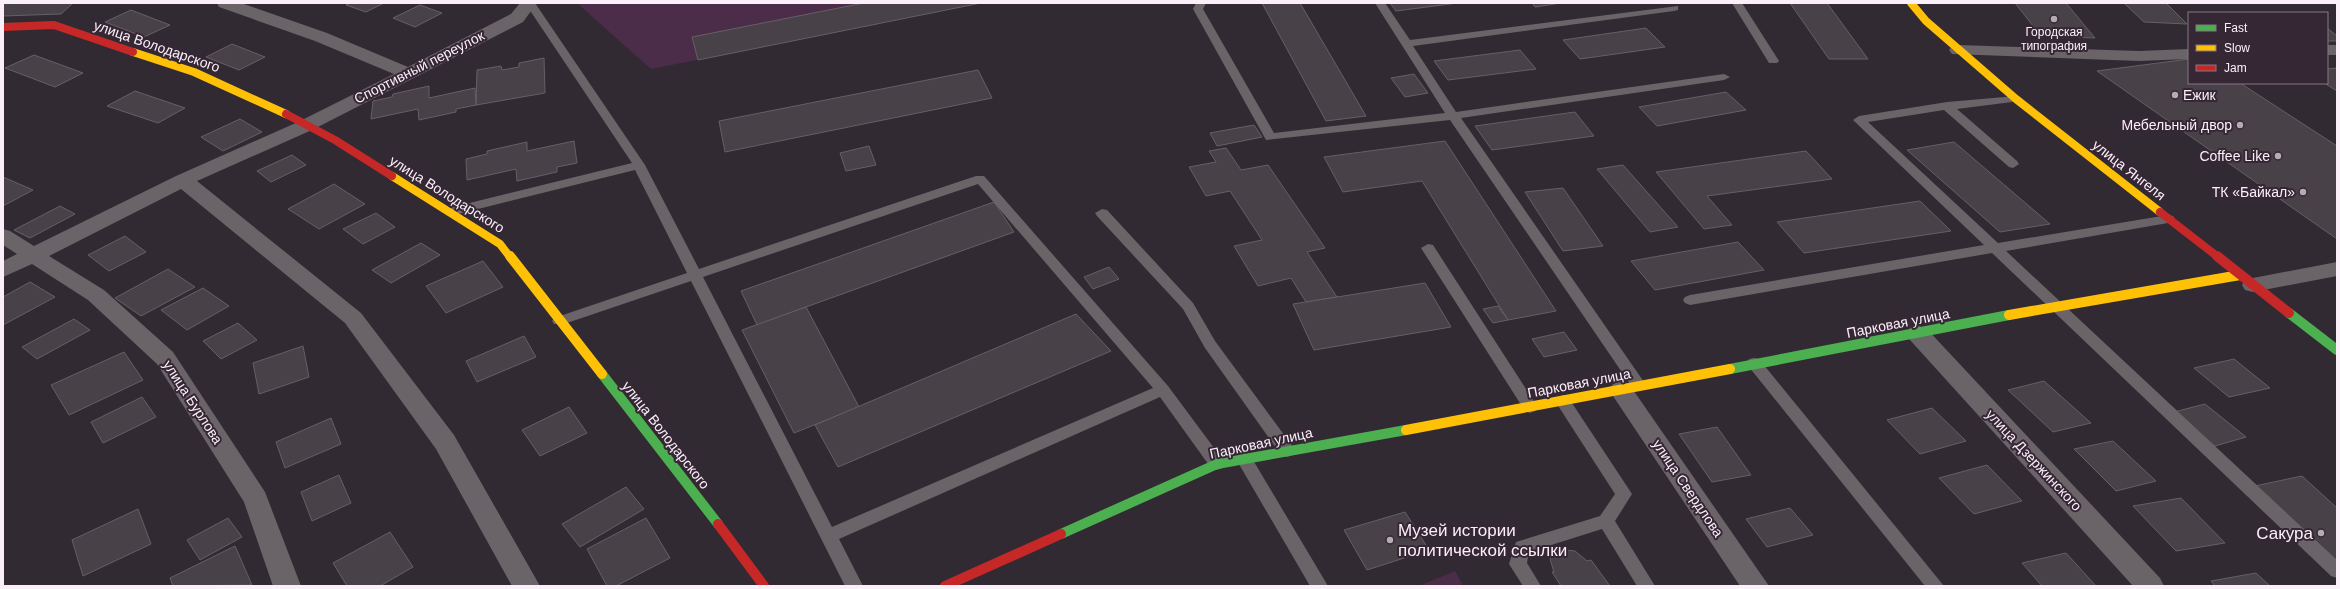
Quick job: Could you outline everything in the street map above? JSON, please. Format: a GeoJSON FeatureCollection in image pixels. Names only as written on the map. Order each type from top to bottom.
{"type":"FeatureCollection","features":[{"type":"Feature","properties":{"kind":"street"},"geometry":{"type":"LineString","coordinates":[[225,3],[321,37],[408,73]]}},
{"type":"Feature","properties":{"kind":"street","name":"Спортивный переулок"},"geometry":{"type":"LineString","coordinates":[[3,270],[183,180],[305,126],[517,18],[529,3]]}},
{"type":"Feature","properties":{"kind":"street","name":"улица Янгеля"},"geometry":{"type":"LineString","coordinates":[[1911,3],[1926,21],[1958,50],[2016,98],[2168,219],[2337,350]]}},
{"type":"Feature","properties":{"kind":"street","name":"улица Володарского"},"geometry":{"type":"LineString","coordinates":[[3,27],[54,25],[194,72],[265,103],[305,126],[335,140],[500,244],[558,321],[749,563],[764,586]]}},
{"type":"Feature","properties":{"kind":"street"},"geometry":{"type":"LineString","coordinates":[[1958,50],[2140,56],[2188,54]]}},
{"type":"Feature","properties":{"kind":"street"},"geometry":{"type":"LineString","coordinates":[[183,180],[353,318],[445,442],[526,586]]}},
{"type":"Feature","properties":{"kind":"street","name":"улица Бурлова"},"geometry":{"type":"LineString","coordinates":[[3,236],[96,295],[165,358],[256,499],[287,586]]}},
{"type":"Feature","properties":{"kind":"street"},"geometry":{"type":"LineString","coordinates":[[2247,280],[2337,268]]}},
{"type":"Feature","properties":{"kind":"street","name":"Парковая улица"},"geometry":{"type":"LineString","coordinates":[[945,586],[1217,464],[1563,401],[1754,363],[1918,334],[2057,306],[2247,280]]}},
{"type":"Feature","properties":{"kind":"street","name":"улица Дзержинского"},"geometry":{"type":"LineString","coordinates":[[1918,334],[2150,586]]}},
{"type":"Feature","properties":{"kind":"street","name":"улица Свердлова"},"geometry":{"type":"LineString","coordinates":[[1630,388],[1755,586]]}},
{"type":"Feature","properties":{"kind":"lane"},"geometry":{"type":"LineString","coordinates":[[529,3],[639,165],[693,275],[854,586]]}},
{"type":"Feature","properties":{"kind":"lane"},"geometry":{"type":"LineString","coordinates":[[1201,3],[1198,9],[1270,137],[1453,116],[1724,77]]}},
{"type":"Feature","properties":{"kind":"lane"},"geometry":{"type":"LineString","coordinates":[[1380,3],[1630,388]]}},
{"type":"Feature","properties":{"kind":"lane"},"geometry":{"type":"LineString","coordinates":[[1737,3],[1773,61]]}},
{"type":"Feature","properties":{"kind":"lane"},"geometry":{"type":"LineString","coordinates":[[1406,44],[1674,8]]}},
{"type":"Feature","properties":{"kind":"lane"},"geometry":{"type":"LineString","coordinates":[[2016,98],[1947,106],[1859,120],[2337,571]]}},
{"type":"Feature","properties":{"kind":"lane"},"geometry":{"type":"LineString","coordinates":[[1947,106],[2013,164]]}},
{"type":"Feature","properties":{"kind":"lane"},"geometry":{"type":"LineString","coordinates":[[450,212],[639,165]]}},
{"type":"Feature","properties":{"kind":"lane"},"geometry":{"type":"LineString","coordinates":[[558,321],[980,179],[1162,390],[1217,464]]}},
{"type":"Feature","properties":{"kind":"lane"},"geometry":{"type":"LineString","coordinates":[[1102,213],[1188,306],[1210,344],[1287,451]]}},
{"type":"Feature","properties":{"kind":"lane"},"geometry":{"type":"LineString","coordinates":[[1690,300],[2168,219]]}},
{"type":"Feature","properties":{"kind":"lane"},"geometry":{"type":"LineString","coordinates":[[1428,248],[1530,407]]}},
{"type":"Feature","properties":{"kind":"lane"},"geometry":{"type":"LineString","coordinates":[[1754,363],[1935,586]]}},
{"type":"Feature","properties":{"kind":"lane"},"geometry":{"type":"LineString","coordinates":[[829,536],[1162,390]]}},
{"type":"Feature","properties":{"kind":"lane"},"geometry":{"type":"LineString","coordinates":[[1532,586],[1518,564],[1522,547],[1606,521],[1624,494],[1563,401]]}},
{"type":"Feature","properties":{"kind":"lane"},"geometry":{"type":"LineString","coordinates":[[1244,459],[1319,586]]}},
{"type":"Feature","properties":{"kind":"lane"},"geometry":{"type":"LineString","coordinates":[[1606,521],[1646,586]]}},
{"type":"Feature","properties":{"kind":"shaded area"},"geometry":{"type":"Polygon","coordinates":[[[577,3],[981,3],[651,69],[577,3]]]}},
{"type":"Feature","properties":{"kind":"shaded area"},"geometry":{"type":"Polygon","coordinates":[[[1455,571],[1463,586],[1419,586],[1455,571]]]}},
{"type":"Feature","properties":{"kind":"building"},"geometry":{"type":"Polygon","coordinates":[[[6,3],[73,3],[61,14],[3,16],[3,5],[6,3]]]}},
{"type":"Feature","properties":{"kind":"building"},"geometry":{"type":"Polygon","coordinates":[[[351,3],[384,3],[366,12],[346,5],[351,3]]]}},
{"type":"Feature","properties":{"kind":"building"},"geometry":{"type":"Polygon","coordinates":[[[864,3],[981,3],[698,60],[692,37],[864,3]]]}},
{"type":"Feature","properties":{"kind":"building"},"geometry":{"type":"Polygon","coordinates":[[[1262,3],[1300,3],[1366,116],[1326,121],[1262,3]]]}},
{"type":"Feature","properties":{"kind":"building"},"geometry":{"type":"Polygon","coordinates":[[[1390,3],[1458,3],[1396,11],[1390,3]]]}},
{"type":"Feature","properties":{"kind":"building"},"geometry":{"type":"Polygon","coordinates":[[[1532,3],[1561,3],[1535,7],[1532,3]]]}},
{"type":"Feature","properties":{"kind":"building"},"geometry":{"type":"Polygon","coordinates":[[[1790,3],[1827,3],[1868,59],[1829,59],[1790,3]]]}},
{"type":"Feature","properties":{"kind":"building","name":"Городская типография"},"geometry":{"type":"Polygon","coordinates":[[[2015,3],[2066,3],[2095,38],[2041,36],[2015,3]]]}},
{"type":"Feature","properties":{"kind":"building"},"geometry":{"type":"Polygon","coordinates":[[[2124,3],[2166,3],[2187,24],[2144,22],[2124,3]]]}},
{"type":"Feature","properties":{"kind":"building"},"geometry":{"type":"Polygon","coordinates":[[[420,5],[442,13],[415,27],[393,18],[420,5]]]}},
{"type":"Feature","properties":{"kind":"building"},"geometry":{"type":"Polygon","coordinates":[[[131,10],[170,25],[144,37],[105,22],[131,10]]]}},
{"type":"Feature","properties":{"kind":"building"},"geometry":{"type":"Polygon","coordinates":[[[1646,28],[1665,47],[1580,59],[1563,40],[1646,28]]]}},
{"type":"Feature","properties":{"kind":"building"},"geometry":{"type":"Polygon","coordinates":[[[2328,29],[2337,36],[2337,41],[2328,41],[2328,29]]]}},
{"type":"Feature","properties":{"kind":"building"},"geometry":{"type":"Polygon","coordinates":[[[232,44],[265,57],[239,70],[206,57],[232,44]]]}},
{"type":"Feature","properties":{"kind":"building"},"geometry":{"type":"Polygon","coordinates":[[[1520,50],[1536,69],[1448,80],[1434,61],[1520,50]]]}},
{"type":"Feature","properties":{"kind":"building"},"geometry":{"type":"Polygon","coordinates":[[[34,55],[83,73],[55,87],[5,68],[34,55]]]}},
{"type":"Feature","properties":{"kind":"building"},"geometry":{"type":"Polygon","coordinates":[[[544,58],[545,93],[476,105],[477,70],[501,66],[502,70],[519,67],[519,63],[544,58]]]}},
{"type":"Feature","properties":{"kind":"building","name":"ТК «Байкал»"},"geometry":{"type":"Polygon","coordinates":[[[2188,59],[2188,84],[2242,84],[2337,146],[2337,239],[2097,71],[2188,59]]]}},
{"type":"Feature","properties":{"kind":"building"},"geometry":{"type":"Polygon","coordinates":[[[2337,68],[2337,91],[2326,84],[2328,84],[2328,69],[2337,68]]]}},
{"type":"Feature","properties":{"kind":"building"},"geometry":{"type":"Polygon","coordinates":[[[978,70],[992,98],[725,152],[719,121],[978,70]]]}},
{"type":"Feature","properties":{"kind":"building"},"geometry":{"type":"Polygon","coordinates":[[[1414,74],[1428,93],[1405,97],[1391,78],[1414,74]]]}},
{"type":"Feature","properties":{"kind":"building"},"geometry":{"type":"Polygon","coordinates":[[[429,86],[429,98],[475,88],[476,105],[456,109],[456,112],[419,120],[418,109],[371,119],[373,101],[392,97],[393,94],[429,86]]]}},
{"type":"Feature","properties":{"kind":"building"},"geometry":{"type":"Polygon","coordinates":[[[135,91],[185,108],[158,123],[107,106],[135,91]]]}},
{"type":"Feature","properties":{"kind":"building"},"geometry":{"type":"Polygon","coordinates":[[[1726,92],[1746,110],[1657,126],[1639,107],[1726,92]]]}},
{"type":"Feature","properties":{"kind":"building"},"geometry":{"type":"Polygon","coordinates":[[[1575,112],[1594,136],[1492,150],[1475,126],[1575,112]]]}},
{"type":"Feature","properties":{"kind":"building"},"geometry":{"type":"Polygon","coordinates":[[[240,119],[262,132],[223,151],[201,137],[240,119]]]}},
{"type":"Feature","properties":{"kind":"building"},"geometry":{"type":"Polygon","coordinates":[[[1254,125],[1262,137],[1217,146],[1210,133],[1254,125]]]}},
{"type":"Feature","properties":{"kind":"building"},"geometry":{"type":"Polygon","coordinates":[[[574,141],[577,163],[557,167],[557,172],[517,181],[516,169],[467,180],[466,159],[487,154],[487,151],[527,142],[527,151],[574,141]]]}},
{"type":"Feature","properties":{"kind":"building"},"geometry":{"type":"Polygon","coordinates":[[[1445,141],[1556,311],[1508,320],[1422,181],[1343,192],[1324,157],[1445,141]]]}},
{"type":"Feature","properties":{"kind":"building"},"geometry":{"type":"Polygon","coordinates":[[[1954,142],[2050,224],[2000,232],[1907,150],[1954,142]]]}},
{"type":"Feature","properties":{"kind":"building"},"geometry":{"type":"Polygon","coordinates":[[[869,146],[876,165],[846,171],[840,153],[869,146]]]}},
{"type":"Feature","properties":{"kind":"building"},"geometry":{"type":"Polygon","coordinates":[[[1226,148],[1241,170],[1268,165],[1325,248],[1307,252],[1337,297],[1306,302],[1291,278],[1258,286],[1234,246],[1262,240],[1230,191],[1206,196],[1189,167],[1216,162],[1209,151],[1226,148]]]}},
{"type":"Feature","properties":{"kind":"building"},"geometry":{"type":"Polygon","coordinates":[[[1806,151],[1832,179],[1707,196],[1732,225],[1704,229],[1656,172],[1806,151]]]}},
{"type":"Feature","properties":{"kind":"building"},"geometry":{"type":"Polygon","coordinates":[[[292,155],[306,165],[271,182],[257,171],[292,155]]]}},
{"type":"Feature","properties":{"kind":"building"},"geometry":{"type":"Polygon","coordinates":[[[1623,165],[1678,227],[1650,232],[1597,169],[1623,165]]]}},
{"type":"Feature","properties":{"kind":"building"},"geometry":{"type":"Polygon","coordinates":[[[3,177],[33,190],[3,206],[3,177]]]}},
{"type":"Feature","properties":{"kind":"building"},"geometry":{"type":"Polygon","coordinates":[[[334,184],[365,204],[319,229],[288,209],[334,184]]]}},
{"type":"Feature","properties":{"kind":"building"},"geometry":{"type":"Polygon","coordinates":[[[1563,188],[1603,246],[1563,251],[1525,192],[1563,188]]]}},
{"type":"Feature","properties":{"kind":"building"},"geometry":{"type":"Polygon","coordinates":[[[1920,201],[1951,231],[1804,253],[1777,222],[1920,201]]]}},
{"type":"Feature","properties":{"kind":"building"},"geometry":{"type":"Polygon","coordinates":[[[994,202],[1014,232],[757,325],[741,291],[994,202]]]}},
{"type":"Feature","properties":{"kind":"building"},"geometry":{"type":"Polygon","coordinates":[[[60,206],[75,214],[30,238],[14,230],[60,206]]]}},
{"type":"Feature","properties":{"kind":"building"},"geometry":{"type":"Polygon","coordinates":[[[376,213],[395,227],[363,244],[343,229],[376,213]]]}},
{"type":"Feature","properties":{"kind":"building"},"geometry":{"type":"Polygon","coordinates":[[[125,236],[146,252],[109,271],[88,255],[125,236]]]}},
{"type":"Feature","properties":{"kind":"building"},"geometry":{"type":"Polygon","coordinates":[[[1738,242],[1764,270],[1655,290],[1631,261],[1738,242]]]}},
{"type":"Feature","properties":{"kind":"building"},"geometry":{"type":"Polygon","coordinates":[[[421,243],[440,255],[391,283],[372,270],[421,243]]]}},
{"type":"Feature","properties":{"kind":"building"},"geometry":{"type":"Polygon","coordinates":[[[483,261],[503,287],[446,313],[426,286],[483,261]]]}},
{"type":"Feature","properties":{"kind":"building"},"geometry":{"type":"Polygon","coordinates":[[[1109,267],[1119,279],[1093,289],[1084,277],[1109,267]]]}},
{"type":"Feature","properties":{"kind":"building"},"geometry":{"type":"Polygon","coordinates":[[[168,269],[195,287],[141,316],[115,298],[168,269]]]}},
{"type":"Feature","properties":{"kind":"building"},"geometry":{"type":"Polygon","coordinates":[[[30,282],[55,297],[3,325],[3,297],[30,282]]]}},
{"type":"Feature","properties":{"kind":"building"},"geometry":{"type":"Polygon","coordinates":[[[1425,283],[1451,327],[1314,350],[1293,304],[1425,283]]]}},
{"type":"Feature","properties":{"kind":"building"},"geometry":{"type":"Polygon","coordinates":[[[203,288],[229,306],[187,330],[161,310],[203,288]]]}},
{"type":"Feature","properties":{"kind":"building"},"geometry":{"type":"Polygon","coordinates":[[[1498,306],[1508,320],[1493,323],[1483,309],[1498,306]]]}},
{"type":"Feature","properties":{"kind":"building"},"geometry":{"type":"Polygon","coordinates":[[[806,307],[859,407],[794,433],[742,330],[806,307]]]}},
{"type":"Feature","properties":{"kind":"building"},"geometry":{"type":"Polygon","coordinates":[[[1076,314],[1111,351],[838,467],[815,425],[1076,314]]]}},
{"type":"Feature","properties":{"kind":"building"},"geometry":{"type":"Polygon","coordinates":[[[74,319],[90,330],[37,359],[22,347],[74,319]]]}},
{"type":"Feature","properties":{"kind":"building"},"geometry":{"type":"Polygon","coordinates":[[[238,323],[257,340],[221,359],[203,341],[238,323]]]}},
{"type":"Feature","properties":{"kind":"building"},"geometry":{"type":"Polygon","coordinates":[[[1564,332],[1577,350],[1544,357],[1532,339],[1564,332]]]}},
{"type":"Feature","properties":{"kind":"building"},"geometry":{"type":"Polygon","coordinates":[[[524,336],[536,357],[477,382],[466,361],[524,336]]]}},
{"type":"Feature","properties":{"kind":"building"},"geometry":{"type":"Polygon","coordinates":[[[303,346],[309,377],[259,394],[253,363],[303,346]]]}},
{"type":"Feature","properties":{"kind":"building"},"geometry":{"type":"Polygon","coordinates":[[[124,352],[143,380],[69,415],[51,385],[124,352]]]}},
{"type":"Feature","properties":{"kind":"building"},"geometry":{"type":"Polygon","coordinates":[[[2234,359],[2270,388],[2229,397],[2194,368],[2234,359]]]}},
{"type":"Feature","properties":{"kind":"building"},"geometry":{"type":"Polygon","coordinates":[[[2044,381],[2091,423],[2053,432],[2008,390],[2044,381]]]}},
{"type":"Feature","properties":{"kind":"building"},"geometry":{"type":"Polygon","coordinates":[[[142,397],[156,417],[103,443],[91,422],[142,397]]]}},
{"type":"Feature","properties":{"kind":"building"},"geometry":{"type":"Polygon","coordinates":[[[2205,404],[2246,437],[2215,446],[2174,412],[2205,404]]]}},
{"type":"Feature","properties":{"kind":"building"},"geometry":{"type":"Polygon","coordinates":[[[569,407],[587,433],[540,456],[522,430],[569,407]]]}},
{"type":"Feature","properties":{"kind":"building"},"geometry":{"type":"Polygon","coordinates":[[[1932,408],[1966,441],[1920,454],[1887,420],[1932,408]]]}},
{"type":"Feature","properties":{"kind":"building"},"geometry":{"type":"Polygon","coordinates":[[[331,418],[341,444],[285,468],[276,442],[331,418]]]}},
{"type":"Feature","properties":{"kind":"building"},"geometry":{"type":"Polygon","coordinates":[[[1717,427],[1751,475],[1712,482],[1679,434],[1717,427]]]}},
{"type":"Feature","properties":{"kind":"building"},"geometry":{"type":"Polygon","coordinates":[[[2113,441],[2156,481],[2116,491],[2074,449],[2113,441]]]}},
{"type":"Feature","properties":{"kind":"building"},"geometry":{"type":"Polygon","coordinates":[[[1987,465],[2022,501],[1974,514],[1939,478],[1987,465]]]}},
{"type":"Feature","properties":{"kind":"building"},"geometry":{"type":"Polygon","coordinates":[[[339,475],[351,503],[312,521],[301,492],[339,475]]]}},
{"type":"Feature","properties":{"kind":"building","name":"Сакура"},"geometry":{"type":"Polygon","coordinates":[[[2302,476],[2337,508],[2337,559],[2334,559],[2255,486],[2302,476]]]}},
{"type":"Feature","properties":{"kind":"building"},"geometry":{"type":"Polygon","coordinates":[[[626,487],[644,509],[580,547],[562,524],[626,487]]]}},
{"type":"Feature","properties":{"kind":"building"},"geometry":{"type":"Polygon","coordinates":[[[2181,498],[2225,543],[2176,551],[2133,506],[2181,498]]]}},
{"type":"Feature","properties":{"kind":"building"},"geometry":{"type":"Polygon","coordinates":[[[1790,508],[1813,535],[1767,547],[1746,519],[1790,508]]]}},
{"type":"Feature","properties":{"kind":"building"},"geometry":{"type":"Polygon","coordinates":[[[138,509],[151,544],[83,576],[72,540],[138,509]]]}},
{"type":"Feature","properties":{"kind":"building"},"geometry":{"type":"Polygon","coordinates":[[[1405,512],[1429,550],[1367,570],[1344,530],[1405,512]]]}},
{"type":"Feature","properties":{"kind":"building"},"geometry":{"type":"Polygon","coordinates":[[[228,518],[242,537],[200,560],[187,540],[228,518]]]}},
{"type":"Feature","properties":{"kind":"building"},"geometry":{"type":"Polygon","coordinates":[[[646,518],[670,558],[616,586],[607,586],[587,549],[646,518]]]}},
{"type":"Feature","properties":{"kind":"building"},"geometry":{"type":"Polygon","coordinates":[[[390,532],[413,567],[380,586],[347,586],[333,563],[390,532]]]}},
{"type":"Feature","properties":{"kind":"building"},"geometry":{"type":"Polygon","coordinates":[[[235,546],[252,585],[173,586],[170,578],[235,546]]]}},
{"type":"Feature","properties":{"kind":"building"},"geometry":{"type":"Polygon","coordinates":[[[1566,550],[1575,551],[1587,561],[1591,560],[1610,586],[1561,586],[1552,572],[1554,572],[1550,559],[1554,554],[1566,550]]]}},
{"type":"Feature","properties":{"kind":"building"},"geometry":{"type":"Polygon","coordinates":[[[2066,553],[2096,586],[2042,586],[2022,563],[2066,553]]]}},
{"type":"Feature","properties":{"kind":"building"},"geometry":{"type":"Polygon","coordinates":[[[2256,573],[2270,586],[2215,586],[2211,581],[2256,573]]]}},
{"type":"Feature","properties":{"kind":"traffic: fast"},"geometry":{"type":"LineString","coordinates":[[2289,313],[2337,350]]}},
{"type":"Feature","properties":{"kind":"traffic: fast"},"geometry":{"type":"LineString","coordinates":[[1730,369],[2009,315]]}},
{"type":"Feature","properties":{"kind":"traffic: fast"},"geometry":{"type":"LineString","coordinates":[[602,374],[718,524]]}},
{"type":"Feature","properties":{"kind":"traffic: fast"},"geometry":{"type":"LineString","coordinates":[[1061,534],[1217,464],[1406,430]]}},
{"type":"Feature","properties":{"kind":"traffic: slow"},"geometry":{"type":"LineString","coordinates":[[1911,3],[1926,21],[2016,99],[2160,212]]}},
{"type":"Feature","properties":{"kind":"traffic: slow"},"geometry":{"type":"LineString","coordinates":[[133,52],[194,72],[286,114]]}},
{"type":"Feature","properties":{"kind":"traffic: slow"},"geometry":{"type":"LineString","coordinates":[[392,176],[500,244],[602,374]]}},
{"type":"Feature","properties":{"kind":"traffic: slow"},"geometry":{"type":"LineString","coordinates":[[2009,315],[2240,275]]}},
{"type":"Feature","properties":{"kind":"traffic: slow"},"geometry":{"type":"LineString","coordinates":[[1406,430],[1730,369]]}},
{"type":"Feature","properties":{"kind":"traffic: jam"},"geometry":{"type":"LineString","coordinates":[[3,27],[54,25],[133,52]]}},
{"type":"Feature","properties":{"kind":"traffic: jam"},"geometry":{"type":"LineString","coordinates":[[286,114],[335,140],[392,176]]}},
{"type":"Feature","properties":{"kind":"traffic: jam"},"geometry":{"type":"LineString","coordinates":[[2160,212],[2289,313]]}},
{"type":"Feature","properties":{"kind":"traffic: jam"},"geometry":{"type":"LineString","coordinates":[[718,524],[764,586]]}},
{"type":"Feature","properties":{"kind":"traffic: jam"},"geometry":{"type":"LineString","coordinates":[[945,586],[1061,534]]}},
{"type":"Feature","properties":{"kind":"place","name":"Городская типография"},"geometry":{"type":"Point","coordinates":[2054,19]}},
{"type":"Feature","properties":{"kind":"place","name":"Ежик"},"geometry":{"type":"Point","coordinates":[2175,95]}},
{"type":"Feature","properties":{"kind":"place","name":"Мебельный двор"},"geometry":{"type":"Point","coordinates":[2240,125]}},
{"type":"Feature","properties":{"kind":"place","name":"Coffee Like"},"geometry":{"type":"Point","coordinates":[2278,156]}},
{"type":"Feature","properties":{"kind":"place","name":"ТК «Байкал»"},"geometry":{"type":"Point","coordinates":[2303,192]}},
{"type":"Feature","properties":{"kind":"place","name":"Сакура"},"geometry":{"type":"Point","coordinates":[2321,533]}},
{"type":"Feature","properties":{"kind":"place","name":"Музей истории политической ссылки"},"geometry":{"type":"Point","coordinates":[1390,540]}}]}
